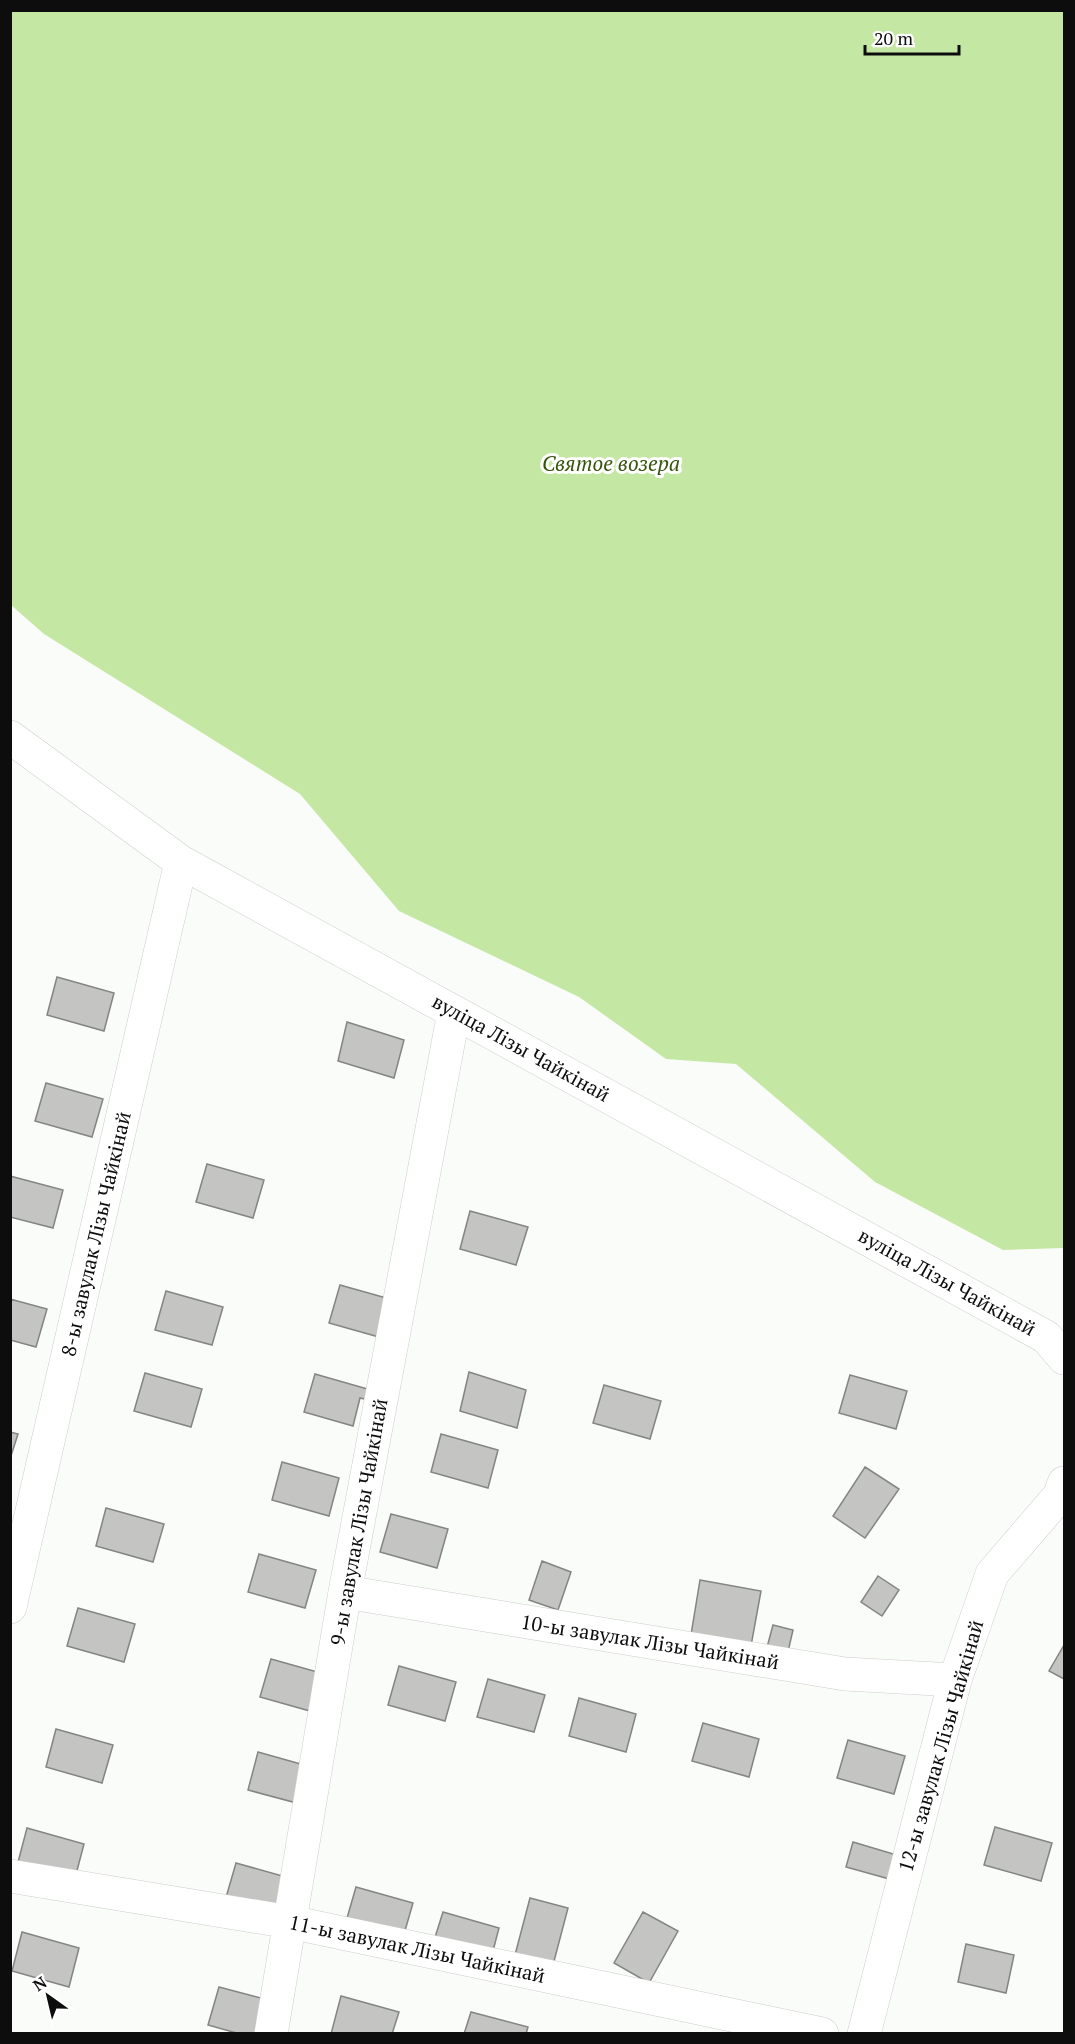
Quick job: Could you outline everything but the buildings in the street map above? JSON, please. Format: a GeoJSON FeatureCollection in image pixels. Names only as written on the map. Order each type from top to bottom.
{"type":"FeatureCollection","features":[{"type":"Feature","properties":{"kind":"street","name":"вуліца Лізы Чайкінай"},"geometry":{"type":"LineString","coordinates":[[10,737],[181,862],[1055,1348]]}},
{"type":"Feature","properties":{"kind":"street","name":"8-ы завулак Лізы Чайкінай"},"geometry":{"type":"LineString","coordinates":[[10,1607],[181,862]]}},
{"type":"Feature","properties":{"kind":"street","name":"9-ы завулак Лізы Чайкінай"},"geometry":{"type":"LineString","coordinates":[[271,2034],[345,1592],[454,1012]]}},
{"type":"Feature","properties":{"kind":"street","name":"12-ы завулак Лізы Чайкінай"},"geometry":{"type":"LineString","coordinates":[[864,2034],[955,1680],[992,1574],[1060,1495],[1065,1483]]}},
{"type":"Feature","properties":{"kind":"street","name":"10-ы завулак Лізы Чайкінай"},"geometry":{"type":"LineString","coordinates":[[345,1592],[845,1674],[955,1680]]}},
{"type":"Feature","properties":{"kind":"street","name":"11-ы завулак Лізы Чайкінай"},"geometry":{"type":"LineString","coordinates":[[10,1876],[290,1922],[822,2034]]}},
{"type":"Feature","properties":{"kind":"water","name":"Святое возера"},"geometry":{"type":"Polygon","coordinates":[[[11,10],[1064,11],[1064,1248],[1003,1250],[875,1182],[736,1064],[666,1059],[579,997],[399,911],[300,794],[44,634],[11,605],[11,10]]]}}]}
